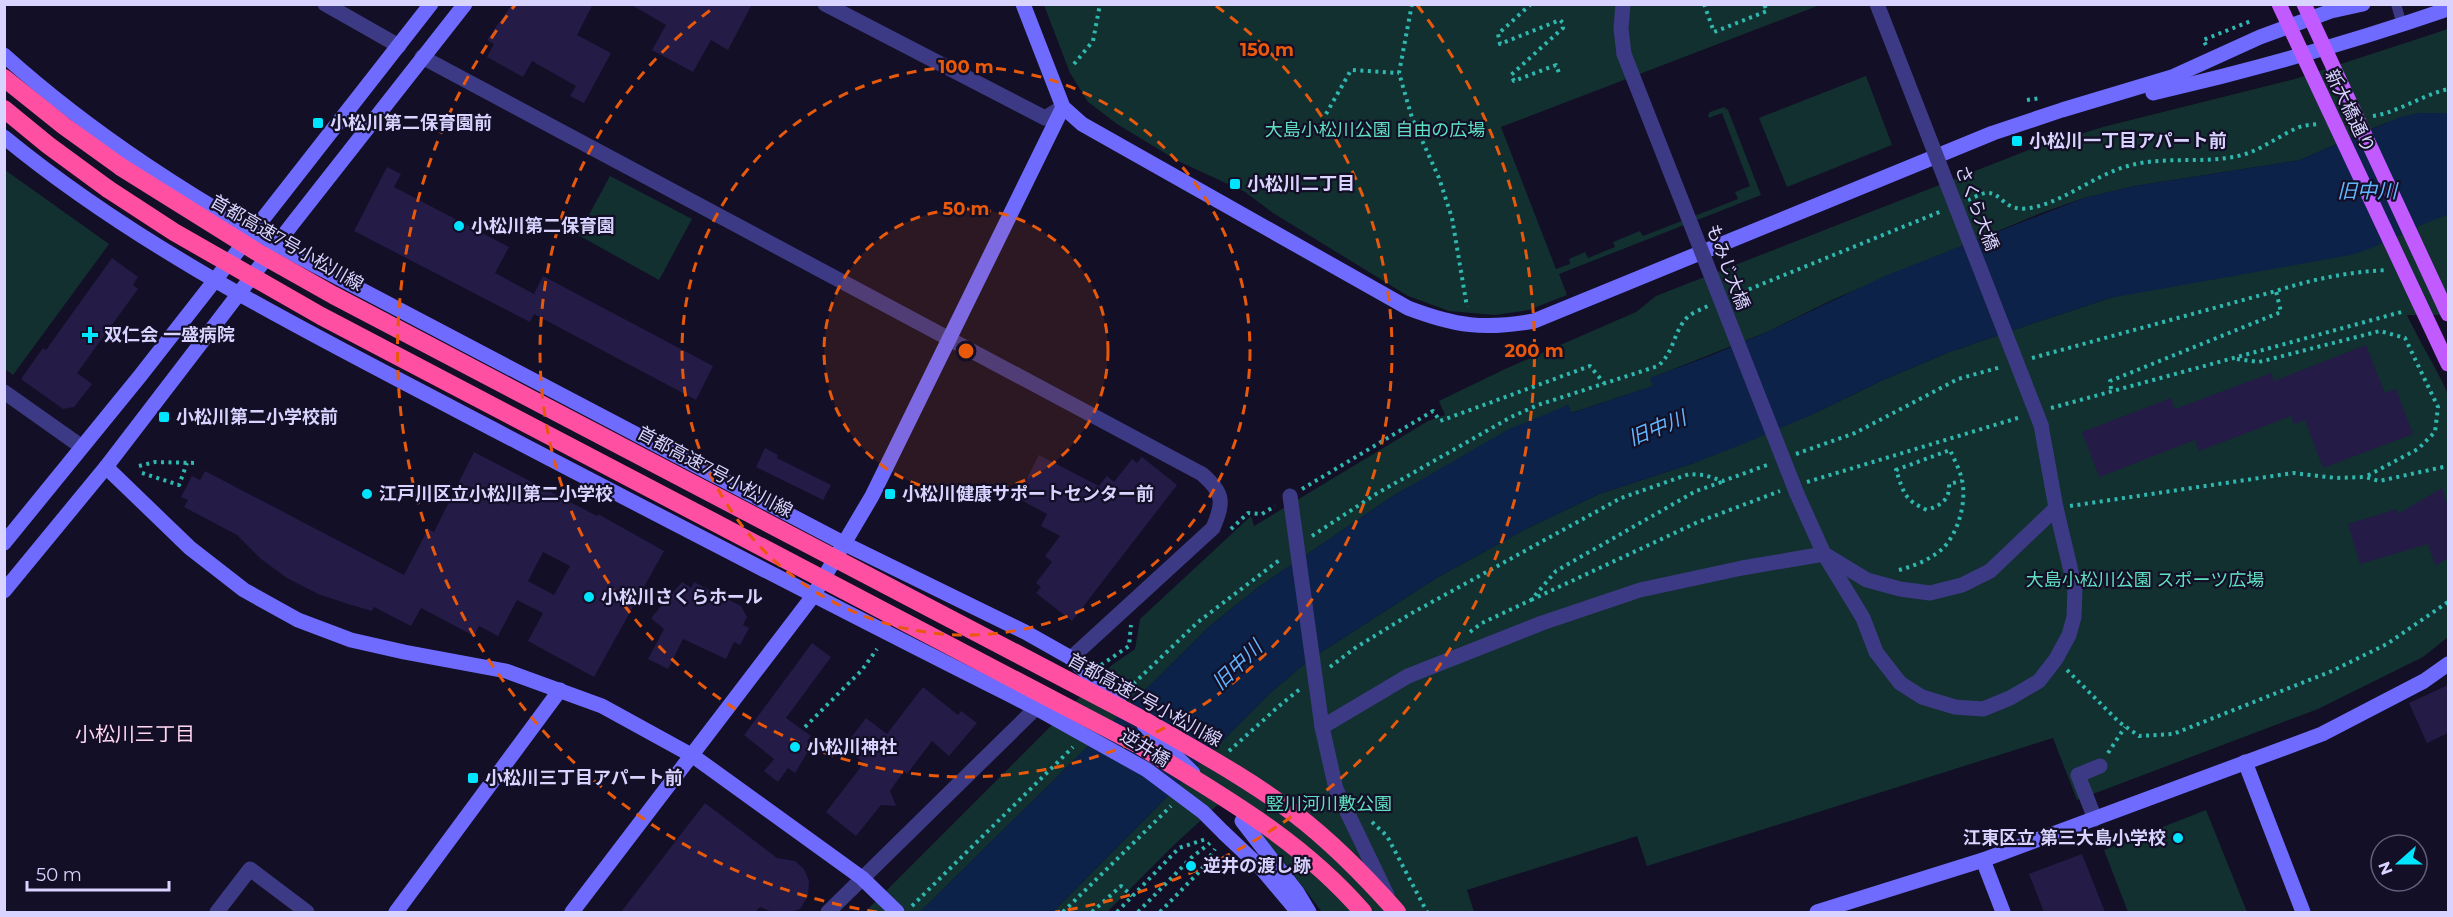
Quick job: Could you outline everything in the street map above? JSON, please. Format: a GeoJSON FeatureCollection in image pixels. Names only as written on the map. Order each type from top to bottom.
{"type":"FeatureCollection","features":[{"type":"Feature","properties":{"kind":"highway","name":"首都高速7号小松川線"},"geometry":{"type":"LineString","coordinates":[[4,78],[64,126],[121,167],[257,252],[344,300],[1147,722],[1257,787],[1295,814],[1332,846],[1369,880],[1397,912]]}},
{"type":"Feature","properties":{"kind":"highway"},"geometry":{"type":"LineString","coordinates":[[4,109],[108,189],[244,274],[1139,745],[1247,811],[1283,836],[1315,863],[1363,912]]}},
{"type":"Feature","properties":{"kind":"main road","name":"新大橋通り"},"geometry":{"type":"LineString","coordinates":[[2276,4],[2448,364]]}},
{"type":"Feature","properties":{"kind":"main road","name":"新大橋通り"},"geometry":{"type":"LineString","coordinates":[[2306,4],[2317,33],[2448,314]]}},
{"type":"Feature","properties":{"kind":"street"},"geometry":{"type":"LineString","coordinates":[[325,4],[399,45]]}},
{"type":"Feature","properties":{"kind":"street"},"geometry":{"type":"LineString","coordinates":[[4,543],[215,280],[431,4]]}},
{"type":"Feature","properties":{"kind":"street"},"geometry":{"type":"LineString","coordinates":[[4,591],[106,467],[276,244],[465,4]]}},
{"type":"Feature","properties":{"kind":"street"},"geometry":{"type":"LineString","coordinates":[[825,4],[1045,118],[1063,107]]}},
{"type":"Feature","properties":{"kind":"street"},"geometry":{"type":"LineString","coordinates":[[1023,4],[1063,107],[1082,124],[1389,298],[1441,321],[1469,326],[1507,326],[1534,321],[1993,133],[2162,81],[2211,61],[2260,37],[2331,11],[2363,4]]}},
{"type":"Feature","properties":{"kind":"street","name":"もみじ大橋"},"geometry":{"type":"LineString","coordinates":[[1623,4],[1621,29],[1624,54],[1795,489],[1824,554],[1863,618],[1876,652],[1900,683],[1922,697],[1956,707],[1983,709],[2010,698],[2039,681],[2056,659]]}},
{"type":"Feature","properties":{"kind":"street","name":"さくら大橋"},"geometry":{"type":"LineString","coordinates":[[1877,4],[2042,425],[2056,508],[2075,588],[2074,617],[2069,635],[2056,659]]}},
{"type":"Feature","properties":{"kind":"street"},"geometry":{"type":"LineString","coordinates":[[2062,110],[2217,78],[2402,25],[2448,9]]}},
{"type":"Feature","properties":{"kind":"street"},"geometry":{"type":"LineString","coordinates":[[4,55],[63,105],[164,178],[276,244],[845,544],[1025,632],[1071,658],[1242,820],[1298,892],[1309,912]]}},
{"type":"Feature","properties":{"kind":"street"},"geometry":{"type":"LineString","coordinates":[[422,57],[1202,474],[1214,485],[1220,497],[1221,509],[1213,528],[1071,658]]}},
{"type":"Feature","properties":{"kind":"street"},"geometry":{"type":"LineString","coordinates":[[573,912],[813,596],[845,544],[872,496],[1063,107]]}},
{"type":"Feature","properties":{"kind":"street","name":"逆井橋"},"geometry":{"type":"LineString","coordinates":[[4,137],[82,197],[238,295],[813,596],[1036,708],[1147,770],[1203,812],[1261,868],[1298,912]]}},
{"type":"Feature","properties":{"kind":"street"},"geometry":{"type":"LineString","coordinates":[[4,392],[82,447]]}},
{"type":"Feature","properties":{"kind":"street"},"geometry":{"type":"LineString","coordinates":[[106,467],[199,555],[244,590],[298,620],[351,640],[506,670],[602,705],[693,756],[862,878],[897,912]]}},
{"type":"Feature","properties":{"kind":"street"},"geometry":{"type":"LineString","coordinates":[[1290,496],[1322,727],[1336,789],[1397,912]]}},
{"type":"Feature","properties":{"kind":"street"},"geometry":{"type":"LineString","coordinates":[[1322,727],[1408,676],[1542,623],[1640,590],[1742,568],[1824,554],[1867,580],[1900,590],[1930,593],[1962,585],[1990,571],[2056,508]]}},
{"type":"Feature","properties":{"kind":"street"},"geometry":{"type":"LineString","coordinates":[[1817,912],[1983,860],[2305,741],[2424,681],[2448,664]]}},
{"type":"Feature","properties":{"kind":"street"},"geometry":{"type":"LineString","coordinates":[[396,912],[560,690]]}},
{"type":"Feature","properties":{"kind":"street"},"geometry":{"type":"LineString","coordinates":[[828,912],[1036,708]]}},
{"type":"Feature","properties":{"kind":"street"},"geometry":{"type":"LineString","coordinates":[[2245,762],[2303,912]]}},
{"type":"Feature","properties":{"kind":"street"},"geometry":{"type":"LineString","coordinates":[[2095,819],[2078,775],[2100,766]]}},
{"type":"Feature","properties":{"kind":"street"},"geometry":{"type":"LineString","coordinates":[[1983,860],[2003,912]]}},
{"type":"Feature","properties":{"kind":"street"},"geometry":{"type":"LineString","coordinates":[[217,912],[250,868],[307,912]]}},
{"type":"Feature","properties":{"kind":"lane"},"geometry":{"type":"LineString","coordinates":[[2396,4],[2402,25]]}},
{"type":"Feature","properties":{"kind":"path"},"geometry":{"type":"LineString","coordinates":[[1074,64],[1093,41],[1100,4]]}},
{"type":"Feature","properties":{"kind":"path"},"geometry":{"type":"LineString","coordinates":[[1412,4],[1399,73],[1412,118],[1439,178],[1452,218],[1469,326]]}},
{"type":"Feature","properties":{"kind":"path"},"geometry":{"type":"LineString","coordinates":[[1531,4],[1498,34],[1500,44],[1560,20],[1563,28],[1511,75],[1512,79],[1515,81],[1556,65],[1559,73]]}},
{"type":"Feature","properties":{"kind":"path"},"geometry":{"type":"LineString","coordinates":[[1705,5],[1714,32],[1767,11],[1764,4]]}},
{"type":"Feature","properties":{"kind":"path"},"geometry":{"type":"LineString","coordinates":[[1326,114],[1351,70],[1399,73]]}},
{"type":"Feature","properties":{"kind":"path"},"geometry":{"type":"LineString","coordinates":[[2368,117],[2448,89]]}},
{"type":"Feature","properties":{"kind":"path"},"geometry":{"type":"LineString","coordinates":[[1963,202],[1985,193],[1995,194],[2010,207],[2021,209],[2037,206],[2099,176],[2128,166],[2165,159],[2221,160],[2245,155],[2297,127],[2321,124]]}},
{"type":"Feature","properties":{"kind":"path"},"geometry":{"type":"LineString","coordinates":[[1727,299],[1952,206]]}},
{"type":"Feature","properties":{"kind":"path"},"geometry":{"type":"LineString","coordinates":[[2026,360],[2276,291],[2308,280],[2343,273]]}},
{"type":"Feature","properties":{"kind":"path"},"geometry":{"type":"LineString","coordinates":[[2111,390],[2110,381],[2281,312],[2276,291]]}},
{"type":"Feature","properties":{"kind":"path"},"geometry":{"type":"LineString","coordinates":[[1311,537],[1376,494],[1511,417],[1538,405],[1658,366],[1667,358],[1684,320],[1694,312],[1716,303]]}},
{"type":"Feature","properties":{"kind":"path"},"geometry":{"type":"LineString","coordinates":[[2045,409],[2409,310]]}},
{"type":"Feature","properties":{"kind":"path"},"geometry":{"type":"LineString","coordinates":[[2233,359],[2259,362],[2380,331],[2405,338],[2438,407],[2435,432],[2418,449],[2365,477]]}},
{"type":"Feature","properties":{"kind":"path"},"geometry":{"type":"LineString","coordinates":[[1223,536],[1248,513],[1262,513],[1432,411],[1440,421],[1590,366],[1604,383]]}},
{"type":"Feature","properties":{"kind":"path"},"geometry":{"type":"LineString","coordinates":[[1789,457],[1855,432],[1958,379],[2003,366]]}},
{"type":"Feature","properties":{"kind":"path"},"geometry":{"type":"LineString","coordinates":[[1464,637],[1482,623],[1754,498],[1795,489],[2024,416]]}},
{"type":"Feature","properties":{"kind":"path"},"geometry":{"type":"LineString","coordinates":[[1896,572],[1915,566],[1942,549],[1958,525],[1963,500],[1962,481],[1950,450],[1896,470],[1904,493],[1911,503],[1928,510],[1941,505],[1949,494],[1949,484],[1962,481]]}},
{"type":"Feature","properties":{"kind":"path"},"geometry":{"type":"LineString","coordinates":[[1531,600],[1556,571],[1696,491],[1778,461]]}},
{"type":"Feature","properties":{"kind":"path"},"geometry":{"type":"LineString","coordinates":[[139,466],[155,462],[197,463]]}},
{"type":"Feature","properties":{"kind":"path"},"geometry":{"type":"LineString","coordinates":[[142,473],[179,485],[187,463]]}},
{"type":"Feature","properties":{"kind":"path"},"geometry":{"type":"LineString","coordinates":[[2056,508],[2293,473],[2336,478],[2365,477],[2379,481],[2448,466]]}},
{"type":"Feature","properties":{"kind":"path"},"geometry":{"type":"LineString","coordinates":[[1327,670],[1355,648],[1412,613],[1621,498],[1689,474],[1704,475],[1723,481]]}},
{"type":"Feature","properties":{"kind":"path"},"geometry":{"type":"LineString","coordinates":[[1124,694],[1198,622],[1283,557]]}},
{"type":"Feature","properties":{"kind":"path"},"geometry":{"type":"LineString","coordinates":[[2056,659],[2125,728],[2139,736],[2173,734],[2332,671],[2387,644],[2448,602]]}},
{"type":"Feature","properties":{"kind":"path"},"geometry":{"type":"LineString","coordinates":[[1071,658],[1102,665],[1129,646],[1132,620]]}},
{"type":"Feature","properties":{"kind":"path"},"geometry":{"type":"LineString","coordinates":[[805,727],[862,670],[877,649]]}},
{"type":"Feature","properties":{"kind":"path"},"geometry":{"type":"LineString","coordinates":[[1221,758],[1279,705],[1308,684]]}},
{"type":"Feature","properties":{"kind":"path"},"geometry":{"type":"LineString","coordinates":[[2100,766],[2125,728]]}},
{"type":"Feature","properties":{"kind":"path"},"geometry":{"type":"LineString","coordinates":[[905,912],[1077,743]]}},
{"type":"Feature","properties":{"kind":"path"},"geometry":{"type":"LineString","coordinates":[[1063,912],[1178,799]]}},
{"type":"Feature","properties":{"kind":"path"},"geometry":{"type":"LineString","coordinates":[[1370,820],[1387,836],[1427,912]]}},
{"type":"Feature","properties":{"kind":"path"},"geometry":{"type":"LineString","coordinates":[[1117,912],[1179,848],[1206,839]]}},
{"type":"Feature","properties":{"kind":"path"},"geometry":{"type":"LineString","coordinates":[[1138,912],[1191,858],[1210,843]]}},
{"type":"Feature","properties":{"kind":"path"},"geometry":{"type":"LineString","coordinates":[[1160,912],[1202,870],[1215,849]]}},
{"type":"Feature","properties":{"kind":"path"},"geometry":{"type":"LineString","coordinates":[[1092,912],[1121,886],[1132,896]]}},
{"type":"Feature","properties":{"kind":"green space","name":"大島小松川公園 自由の広場"},"geometry":{"type":"Polygon","coordinates":[[[1044,5],[1820,5],[1501,127],[1556,269],[1570,264],[1569,259],[1585,252],[1588,258],[1615,247],[1613,242],[1640,231],[1643,236],[1738,199],[1735,192],[1750,186],[1722,113],[1709,118],[1710,112],[1724,107],[1728,110],[1761,195],[1559,274],[1567,295],[1529,310],[1495,315],[1449,311],[1408,296],[1273,213],[1245,192],[1178,161],[1117,124],[1088,102],[1070,73],[1044,5]]]}},
{"type":"Feature","properties":{"kind":"green space"},"geometry":{"type":"Polygon","coordinates":[[[2448,29],[2448,113],[2419,113],[2383,124],[2300,160],[2135,186],[2084,198],[2041,213],[1834,299],[1767,332],[1651,378],[1653,386],[1571,413],[1568,405],[1450,464],[1393,496],[1260,586],[1211,625],[920,912],[865,912],[1112,665],[1135,649],[1140,619],[1251,516],[1254,526],[1428,421],[1445,415],[1439,401],[1505,369],[1636,312],[1656,296],[2026,151],[2103,127],[2295,79],[2448,29]]]}},
{"type":"Feature","properties":{"kind":"green space"},"geometry":{"type":"Polygon","coordinates":[[[1866,76],[1892,145],[1787,187],[1759,118],[1866,76]]]}},
{"type":"Feature","properties":{"kind":"green space"},"geometry":{"type":"Polygon","coordinates":[[[5,170],[109,244],[13,375],[4,368],[5,170]]]}},
{"type":"Feature","properties":{"kind":"green space"},"geometry":{"type":"Polygon","coordinates":[[[610,176],[692,219],[659,280],[578,235],[610,176]]]}},
{"type":"Feature","properties":{"kind":"green space","name":"大島小松川公園 スポーツ広場"},"geometry":{"type":"Polygon","coordinates":[[[2448,215],[2448,315],[2407,315],[2448,394],[2448,637],[2423,657],[2318,709],[2077,800],[2053,738],[1647,866],[1637,836],[1467,890],[1474,912],[1322,912],[1280,857],[1224,799],[1107,912],[1053,912],[1269,694],[1309,660],[1438,577],[1528,528],[1599,494],[1691,464],[1813,414],[1883,380],[1947,353],[2037,322],[2110,298],[2448,215]]]}},
{"type":"Feature","properties":{"kind":"green space"},"geometry":{"type":"Polygon","coordinates":[[[2206,810],[2247,912],[2128,912],[2104,850],[2206,810]]]}},
{"type":"Feature","properties":{"kind":"water","name":"旧中川"},"geometry":{"type":"Polygon","coordinates":[[[2419,113],[2448,113],[2448,215],[2351,255],[2110,298],[1947,353],[1743,444],[1691,464],[1599,494],[1528,528],[1438,577],[1309,660],[1269,694],[1053,912],[920,912],[1211,625],[1260,586],[1393,496],[1509,429],[1568,405],[1572,413],[1653,386],[1650,378],[1767,332],[1885,276],[2084,198],[2135,186],[2300,160],[2400,117],[2419,113]]]}},
{"type":"Feature","properties":{"kind":"building"},"geometry":{"type":"Polygon","coordinates":[[[512,4],[593,4],[577,35],[611,53],[584,103],[570,96],[576,86],[532,61],[523,77],[487,57],[494,44],[487,40],[512,4]]]}},
{"type":"Feature","properties":{"kind":"building"},"geometry":{"type":"Polygon","coordinates":[[[630,4],[752,4],[728,50],[711,40],[693,72],[652,50],[666,25],[630,4]]]}},
{"type":"Feature","properties":{"kind":"building"},"geometry":{"type":"Polygon","coordinates":[[[387,167],[401,174],[394,187],[509,247],[495,273],[534,294],[543,276],[713,366],[696,400],[534,314],[530,322],[354,231],[387,167]]]}},
{"type":"Feature","properties":{"kind":"building"},"geometry":{"type":"Polygon","coordinates":[[[112,258],[138,277],[133,285],[138,289],[77,373],[92,384],[74,407],[63,409],[21,379],[43,348],[46,350],[112,258]]]}},
{"type":"Feature","properties":{"kind":"building"},"geometry":{"type":"Polygon","coordinates":[[[2366,345],[2385,393],[2396,389],[2413,434],[2323,468],[2305,420],[2294,424],[2291,416],[2199,451],[2195,440],[2099,477],[2082,432],[2171,398],[2175,409],[2271,373],[2274,381],[2366,345]]]}},
{"type":"Feature","properties":{"kind":"building"},"geometry":{"type":"Polygon","coordinates":[[[765,448],[778,455],[777,458],[831,485],[823,500],[756,467],[765,448]]]}},
{"type":"Feature","properties":{"kind":"building"},"geometry":{"type":"Polygon","coordinates":[[[474,452],[597,516],[598,514],[664,551],[594,677],[528,641],[543,613],[517,600],[498,636],[479,626],[474,636],[421,608],[411,626],[374,607],[372,611],[318,594],[287,578],[261,559],[237,535],[184,507],[188,500],[181,497],[192,476],[200,480],[205,471],[404,575],[428,529],[434,532],[474,452]],[[543,552],[528,581],[554,595],[570,566],[543,552]]]}},
{"type":"Feature","properties":{"kind":"building"},"geometry":{"type":"Polygon","coordinates":[[[1039,455],[1099,486],[1107,476],[1114,482],[1132,459],[1137,463],[1142,457],[1177,485],[1072,621],[1036,593],[1041,587],[1036,583],[1052,562],[1045,556],[1060,536],[1041,526],[1047,514],[1017,498],[1039,455]]]}},
{"type":"Feature","properties":{"kind":"building"},"geometry":{"type":"Polygon","coordinates":[[[2442,488],[2448,507],[2448,559],[2435,565],[2428,544],[2360,564],[2348,524],[2397,509],[2398,514],[2442,488]]]}},
{"type":"Feature","properties":{"kind":"building"},"geometry":{"type":"Polygon","coordinates":[[[682,582],[691,588],[694,582],[741,606],[747,617],[743,625],[749,628],[740,645],[734,642],[726,659],[683,639],[668,669],[648,659],[664,629],[651,618],[682,582]]]}},
{"type":"Feature","properties":{"kind":"building"},"geometry":{"type":"Polygon","coordinates":[[[812,643],[831,657],[786,718],[811,736],[807,741],[812,745],[795,773],[788,768],[778,782],[764,771],[774,759],[744,735],[812,643]]]}},
{"type":"Feature","properties":{"kind":"building"},"geometry":{"type":"Polygon","coordinates":[[[2448,685],[2448,733],[2427,743],[2409,703],[2448,685]]]}},
{"type":"Feature","properties":{"kind":"building"},"geometry":{"type":"Polygon","coordinates":[[[923,687],[958,715],[961,711],[977,723],[949,756],[932,741],[907,774],[904,771],[890,791],[896,806],[881,805],[856,836],[826,812],[864,763],[844,747],[866,718],[887,734],[923,687]]]}},
{"type":"Feature","properties":{"kind":"building"},"geometry":{"type":"Polygon","coordinates":[[[705,803],[777,858],[795,861],[804,869],[809,881],[808,896],[800,909],[790,912],[772,912],[760,907],[755,912],[621,912],[705,803]]]}},
{"type":"Feature","properties":{"kind":"building"},"geometry":{"type":"Polygon","coordinates":[[[2082,854],[2105,912],[2044,912],[2029,874],[2082,854]]]}},
{"type":"Feature","properties":{"kind":"place","name":"小松川第二保育園前"},"geometry":{"type":"Point","coordinates":[318,123]}},
{"type":"Feature","properties":{"kind":"place","name":"小松川一丁目アパート前"},"geometry":{"type":"Point","coordinates":[2017,141]}},
{"type":"Feature","properties":{"kind":"place","name":"小松川二丁目"},"geometry":{"type":"Point","coordinates":[1235,184]}},
{"type":"Feature","properties":{"kind":"place","name":"小松川第二保育園"},"geometry":{"type":"Point","coordinates":[459,226]}},
{"type":"Feature","properties":{"kind":"place","name":"双仁会 一盛病院"},"geometry":{"type":"Point","coordinates":[90,335]}},
{"type":"Feature","properties":{"kind":"place","name":"小松川第二小学校前"},"geometry":{"type":"Point","coordinates":[164,417]}},
{"type":"Feature","properties":{"kind":"place","name":"江戸川区立小松川第二小学校"},"geometry":{"type":"Point","coordinates":[367,494]}},
{"type":"Feature","properties":{"kind":"place","name":"小松川健康サポートセンター前"},"geometry":{"type":"Point","coordinates":[890,494]}},
{"type":"Feature","properties":{"kind":"place","name":"小松川さくらホール"},"geometry":{"type":"Point","coordinates":[589,597]}},
{"type":"Feature","properties":{"kind":"place","name":"小松川神社"},"geometry":{"type":"Point","coordinates":[795,747]}},
{"type":"Feature","properties":{"kind":"place","name":"小松川三丁目アパート前"},"geometry":{"type":"Point","coordinates":[473,778]}},
{"type":"Feature","properties":{"kind":"place","name":"江東区立 第三大島小学校"},"geometry":{"type":"Point","coordinates":[2178,838]}},
{"type":"Feature","properties":{"kind":"place","name":"逆井の渡し跡"},"geometry":{"type":"Point","coordinates":[1191,866]}},
{"type":"Feature","properties":{"kind":"district","name":"小松川三丁目"},"geometry":{"type":"Point","coordinates":[135,734]}},
{"type":"Feature","properties":{"kind":"park label","name":"竪川河川敷公園"},"geometry":{"type":"Point","coordinates":[1329,804]}}]}
